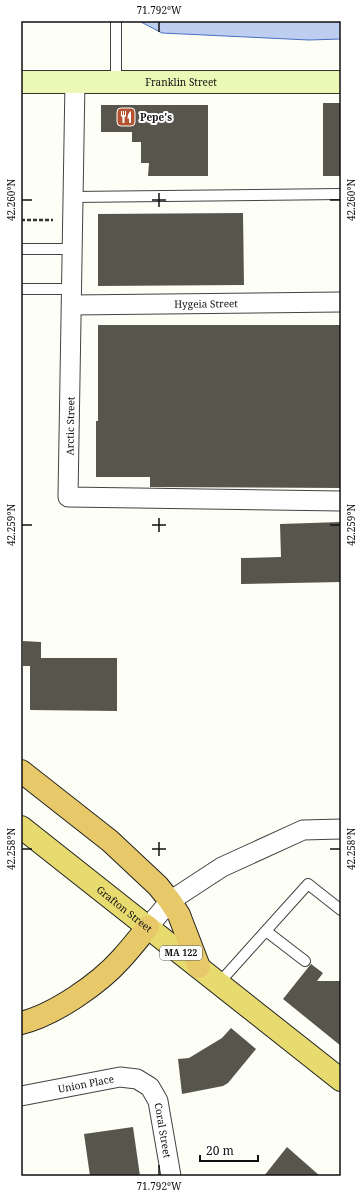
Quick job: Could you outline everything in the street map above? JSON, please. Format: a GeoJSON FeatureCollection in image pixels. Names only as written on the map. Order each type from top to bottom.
{"type":"FeatureCollection","features":[{"type":"Feature","properties":{"kind":"highway"},"geometry":{"type":"LineString","coordinates":[[21,771],[110,841],[158,886],[179,915],[199,967]]}},
{"type":"Feature","properties":{"kind":"highway","name":"Grafton Street"},"geometry":{"type":"LineString","coordinates":[[21,827],[341,1080]]}},
{"type":"Feature","properties":{"kind":"highway"},"geometry":{"type":"LineString","coordinates":[[21,1023],[59,1008],[102,977],[121,959],[148,927]]}},
{"type":"Feature","properties":{"kind":"main road","name":"Franklin Street"},"geometry":{"type":"LineString","coordinates":[[21,82],[341,82]]}},
{"type":"Feature","properties":{"kind":"street","name":"Arctic Street"},"geometry":{"type":"LineString","coordinates":[[75,82],[68,497],[341,501]]}},
{"type":"Feature","properties":{"kind":"street","name":"Hygeia Street"},"geometry":{"type":"LineString","coordinates":[[72,297],[341,302]]}},
{"type":"Feature","properties":{"kind":"street"},"geometry":{"type":"LineString","coordinates":[[148,927],[170,901],[222,867],[303,830],[341,829]]}},
{"type":"Feature","properties":{"kind":"street","name":"Union Place"},"geometry":{"type":"LineString","coordinates":[[21,1096],[120,1077],[137,1079],[150,1087]]}},
{"type":"Feature","properties":{"kind":"street","name":"Coral Street"},"geometry":{"type":"LineString","coordinates":[[150,1087],[158,1101],[171,1176]]}},
{"type":"Feature","properties":{"kind":"lane"},"geometry":{"type":"LineString","coordinates":[[116,21],[116,82]]}},
{"type":"Feature","properties":{"kind":"lane"},"geometry":{"type":"LineString","coordinates":[[73,197],[341,194]]}},
{"type":"Feature","properties":{"kind":"lane"},"geometry":{"type":"LineString","coordinates":[[21,249],[72,249]]}},
{"type":"Feature","properties":{"kind":"lane"},"geometry":{"type":"LineString","coordinates":[[21,289],[72,297]]}},
{"type":"Feature","properties":{"kind":"lane"},"geometry":{"type":"LineString","coordinates":[[219,983],[308,884],[341,910]]}},
{"type":"Feature","properties":{"kind":"lane"},"geometry":{"type":"LineString","coordinates":[[266,930],[305,961]]}},
{"type":"Feature","properties":{"kind":"path"},"geometry":{"type":"LineString","coordinates":[[21,220],[58,220]]}},
{"type":"Feature","properties":{"kind":"water"},"geometry":{"type":"Polygon","coordinates":[[[141,21],[341,21],[341,39],[309,40],[162,33],[141,21]]]}},
{"type":"Feature","properties":{"kind":"building"},"geometry":{"type":"Polygon","coordinates":[[[323,103],[341,103],[341,176],[323,176],[323,103]]]}},
{"type":"Feature","properties":{"kind":"building"},"geometry":{"type":"Polygon","coordinates":[[[101,105],[208,105],[208,176],[148,176],[149,163],[141,163],[141,142],[132,142],[132,132],[101,132],[101,105]]]}},
{"type":"Feature","properties":{"kind":"building"},"geometry":{"type":"Polygon","coordinates":[[[243,213],[244,285],[98,286],[98,214],[243,213]]]}},
{"type":"Feature","properties":{"kind":"building"},"geometry":{"type":"Polygon","coordinates":[[[98,325],[341,325],[341,488],[150,487],[150,477],[96,477],[96,421],[98,421],[98,325]]]}},
{"type":"Feature","properties":{"kind":"building"},"geometry":{"type":"Polygon","coordinates":[[[341,522],[341,582],[241,584],[241,558],[281,557],[280,524],[341,522]]]}},
{"type":"Feature","properties":{"kind":"building"},"geometry":{"type":"Polygon","coordinates":[[[23,641],[41,642],[41,658],[117,658],[117,711],[30,710],[30,666],[23,666],[23,641]]]}},
{"type":"Feature","properties":{"kind":"building"},"geometry":{"type":"Polygon","coordinates":[[[311,964],[323,973],[317,981],[341,981],[341,1046],[283,999],[311,964]]]}},
{"type":"Feature","properties":{"kind":"building"},"geometry":{"type":"Polygon","coordinates":[[[231,1028],[256,1049],[228,1083],[223,1086],[182,1094],[178,1059],[189,1058],[222,1038],[231,1028]]]}},
{"type":"Feature","properties":{"kind":"building"},"geometry":{"type":"Polygon","coordinates":[[[133,1127],[140,1176],[90,1176],[84,1134],[133,1127]]]}},
{"type":"Feature","properties":{"kind":"building"},"geometry":{"type":"Polygon","coordinates":[[[287,1147],[320,1176],[264,1176],[287,1147]]]}},
{"type":"Feature","properties":{"kind":"place","name":"Pepe's"},"geometry":{"type":"Point","coordinates":[126,117]}}]}
